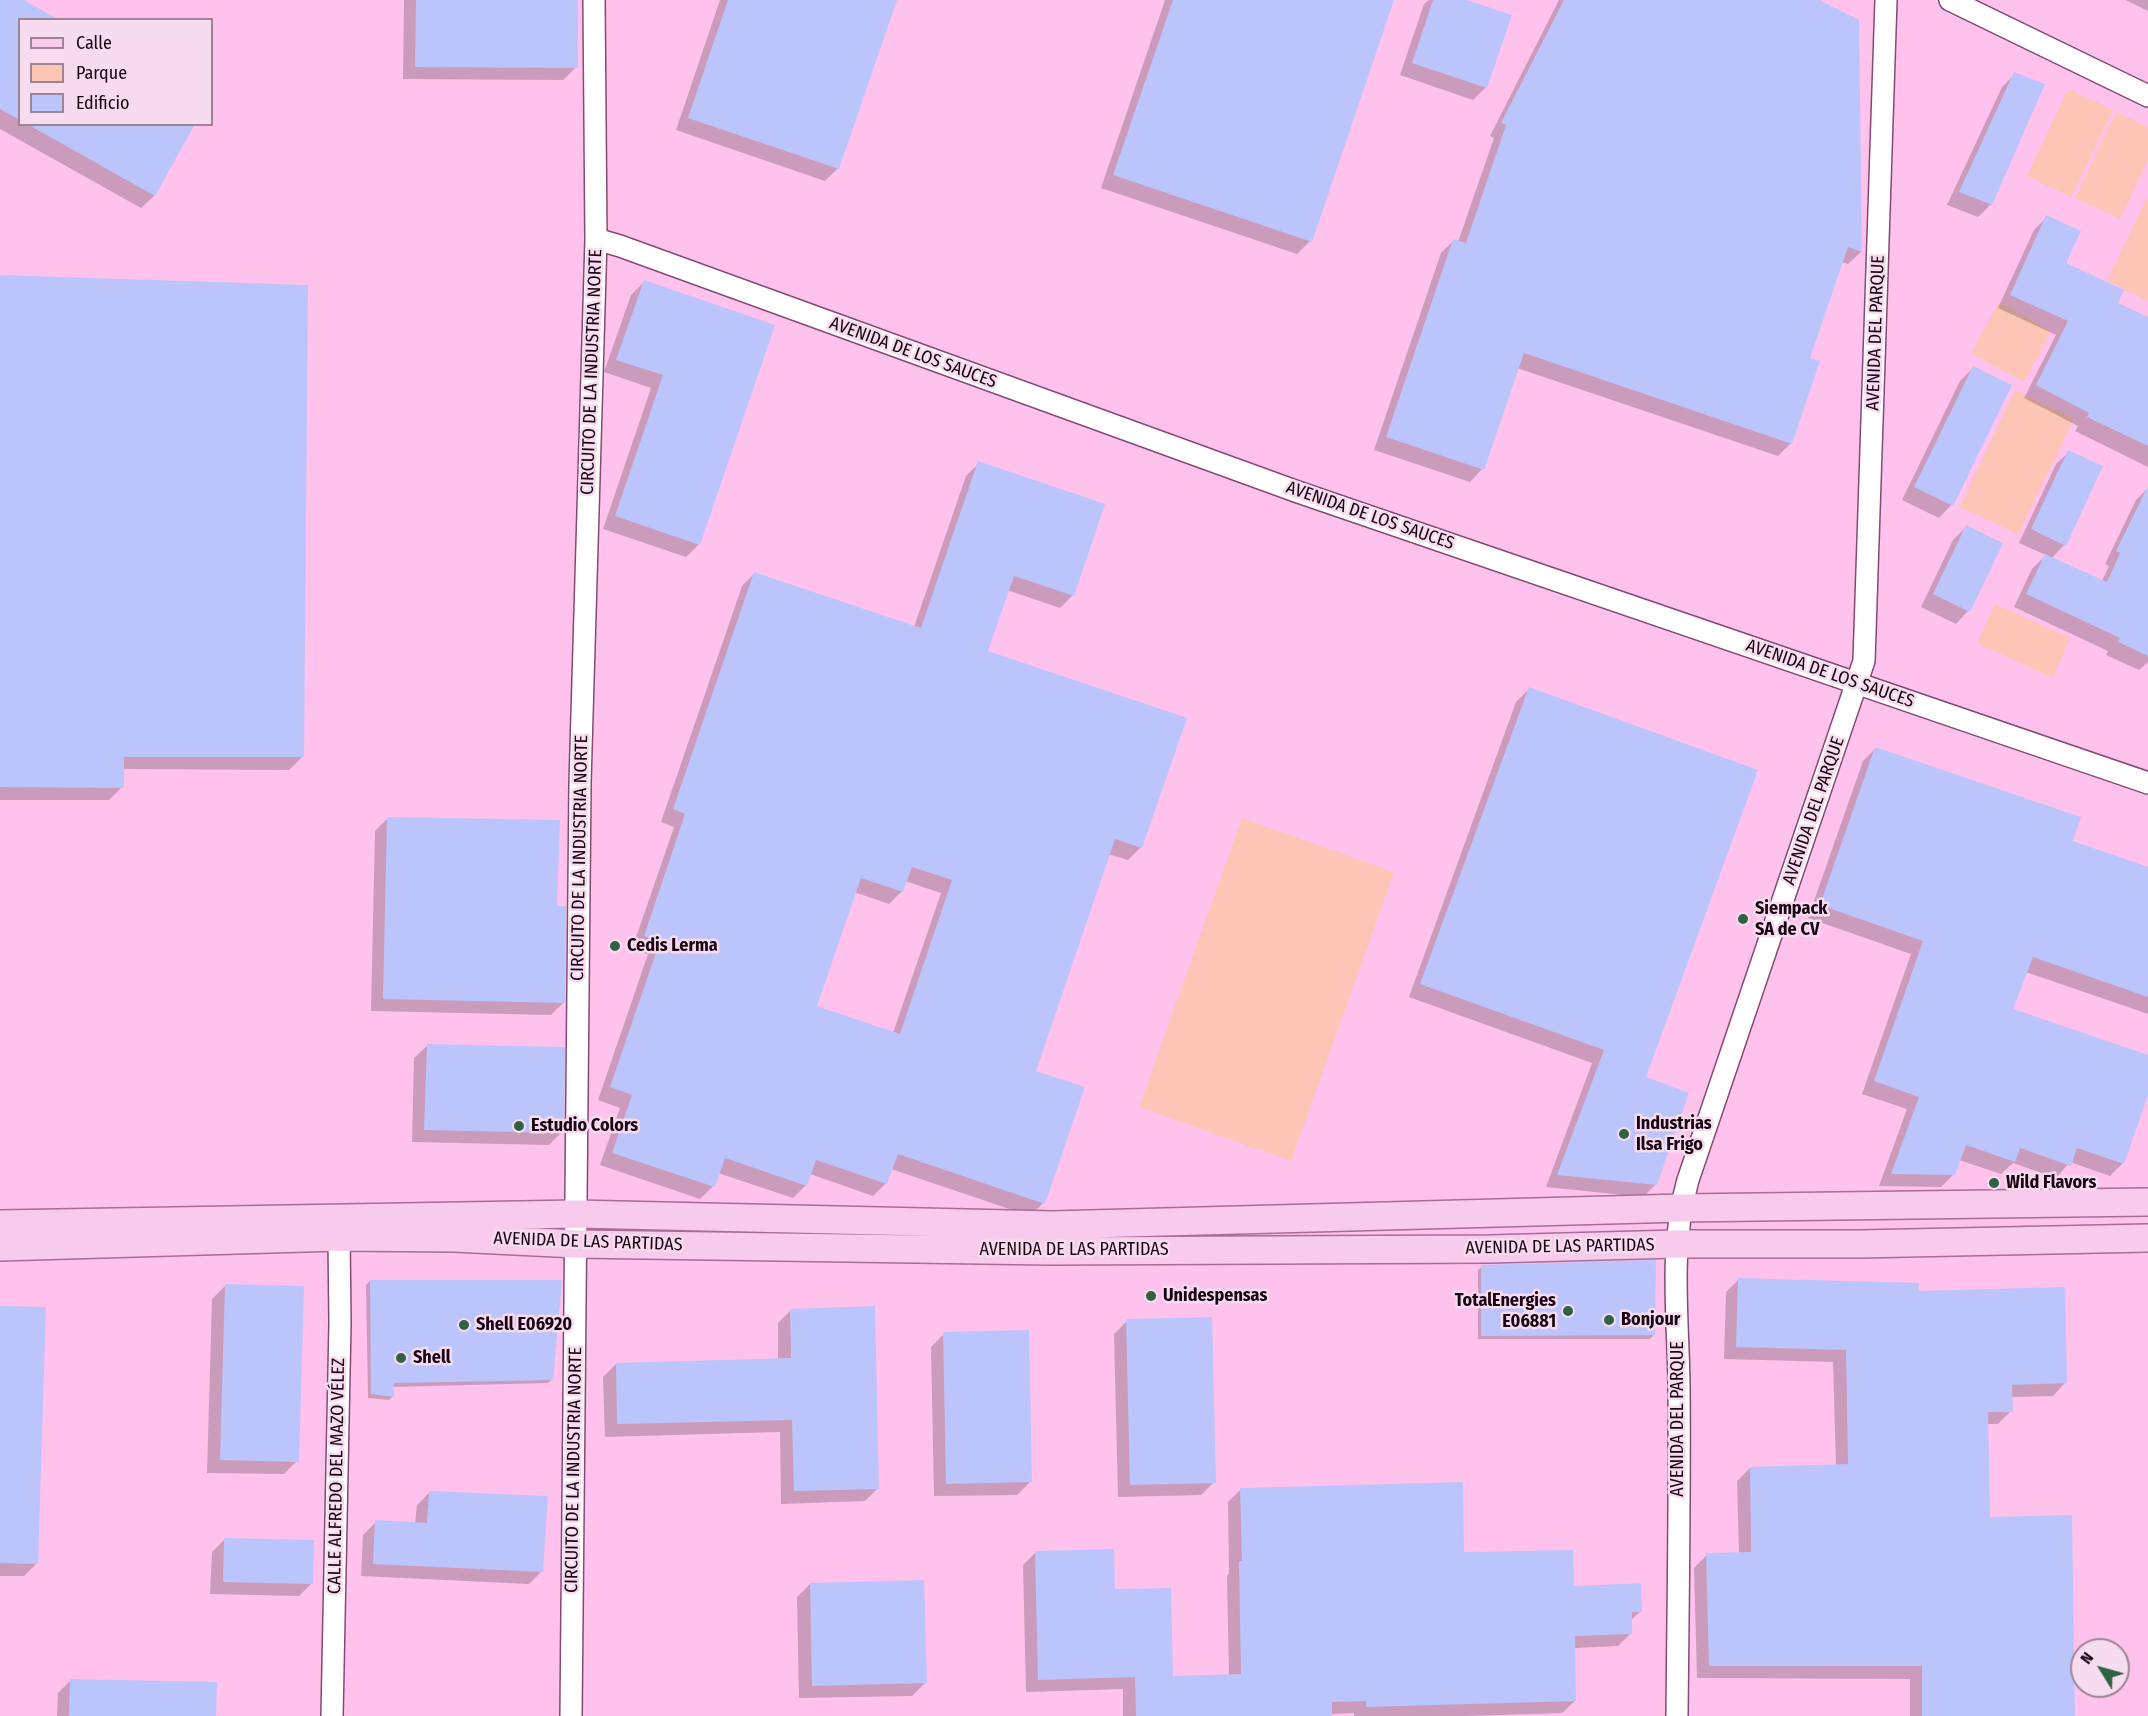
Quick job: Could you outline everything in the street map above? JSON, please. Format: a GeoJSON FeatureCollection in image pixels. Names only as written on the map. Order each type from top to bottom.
{"type":"FeatureCollection","features":[{"type":"Feature","properties":{"kind":"main road","name":"AVENIDA DE LAS PARTIDAS"},"geometry":{"type":"LineString","coordinates":[[0,1224],[576,1214],[1053,1225],[1682,1208],[2148,1202]]}},
{"type":"Feature","properties":{"kind":"main road","name":"AVENIDA DE LAS PARTIDAS"},"geometry":{"type":"LineString","coordinates":[[0,1247],[339,1237],[454,1238],[576,1244],[1049,1251],[1478,1249],[2148,1238]]}},
{"type":"Feature","properties":{"kind":"street","name":"CIRCUITO DE LA INDUSTRIA NORTE"},"geometry":{"type":"LineString","coordinates":[[571,1716],[580,783],[596,239],[594,0]]}},
{"type":"Feature","properties":{"kind":"street","name":"AVENIDA DEL PARQUE"},"geometry":{"type":"LineString","coordinates":[[1677,1716],[1679,1385],[1677,1244],[1682,1208],[1692,1169],[1857,683],[1864,661],[1867,638],[1886,0]]}},
{"type":"Feature","properties":{"kind":"street"},"geometry":{"type":"LineString","coordinates":[[1950,0],[2148,96]]}},
{"type":"Feature","properties":{"kind":"street","name":"AVENIDA DE LOS SAUCES"},"geometry":{"type":"LineString","coordinates":[[596,239],[1298,492],[2148,783]]}},
{"type":"Feature","properties":{"kind":"street","name":"CALLE ALFREDO DEL MAZO VÉLEZ"},"geometry":{"type":"LineString","coordinates":[[332,1716],[339,1237]]}},
{"type":"Feature","properties":{"kind":"shaded area"},"geometry":{"type":"Polygon","coordinates":[[[0,0],[2148,0],[2148,1716],[0,1716],[0,0]]]}},
{"type":"Feature","properties":{"kind":"green space"},"geometry":{"type":"Polygon","coordinates":[[[2068,89],[2113,110],[2071,197],[2027,176],[2068,89]]]}},
{"type":"Feature","properties":{"kind":"green space"},"geometry":{"type":"Polygon","coordinates":[[[2116,112],[2148,127],[2148,160],[2120,219],[2075,198],[2116,112]]]}},
{"type":"Feature","properties":{"kind":"green space"},"geometry":{"type":"Polygon","coordinates":[[[2148,196],[2148,301],[2107,281],[2148,196]]]}},
{"type":"Feature","properties":{"kind":"green space"},"geometry":{"type":"Polygon","coordinates":[[[1999,302],[2051,331],[2024,382],[1971,353],[1999,302]]]}},
{"type":"Feature","properties":{"kind":"green space"},"geometry":{"type":"Polygon","coordinates":[[[2015,390],[2074,419],[2018,534],[1960,507],[2015,390]]]}},
{"type":"Feature","properties":{"kind":"green space"},"geometry":{"type":"Polygon","coordinates":[[[1995,604],[2070,638],[2053,678],[1977,643],[1995,604]]]}},
{"type":"Feature","properties":{"kind":"green space"},"geometry":{"type":"Polygon","coordinates":[[[1242,818],[1394,872],[1291,1161],[1139,1107],[1242,818]]]}},
{"type":"Feature","properties":{"kind":"building"},"geometry":{"type":"Polygon","coordinates":[[[0,0],[24,0],[56,18],[18,18],[18,119],[0,109],[0,0]]]}},
{"type":"Feature","properties":{"kind":"building"},"geometry":{"type":"Polygon","coordinates":[[[416,0],[578,0],[578,68],[415,67],[416,0]]]}},
{"type":"Feature","properties":{"kind":"building"},"geometry":{"type":"Polygon","coordinates":[[[728,0],[897,0],[839,169],[688,118],[728,0]]]}},
{"type":"Feature","properties":{"kind":"building"},"geometry":{"type":"Polygon","coordinates":[[[1173,0],[1394,0],[1312,242],[1113,175],[1173,0]]]}},
{"type":"Feature","properties":{"kind":"building"},"geometry":{"type":"Polygon","coordinates":[[[1433,0],[1467,0],[1512,15],[1487,88],[1412,63],[1433,0]]]}},
{"type":"Feature","properties":{"kind":"building"},"geometry":{"type":"Polygon","coordinates":[[[1564,0],[1819,0],[1859,20],[1862,252],[1848,247],[1810,358],[1820,361],[1792,444],[1524,353],[1484,470],[1386,437],[1453,239],[1466,243],[1506,125],[1501,123],[1564,0]]]}},
{"type":"Feature","properties":{"kind":"building"},"geometry":{"type":"Polygon","coordinates":[[[2014,72],[2045,84],[1992,205],[1959,192],[2014,72]]]}},
{"type":"Feature","properties":{"kind":"building"},"geometry":{"type":"Polygon","coordinates":[[[31,126],[194,126],[155,196],[31,126]]]}},
{"type":"Feature","properties":{"kind":"building"},"geometry":{"type":"Polygon","coordinates":[[[2046,215],[2081,231],[2066,263],[2124,290],[2118,303],[2148,317],[2148,446],[2087,417],[2089,413],[2036,385],[2068,321],[2010,295],[2046,215]]]}},
{"type":"Feature","properties":{"kind":"building"},"geometry":{"type":"Polygon","coordinates":[[[0,275],[308,285],[304,757],[124,757],[124,788],[0,787],[0,275]]]}},
{"type":"Feature","properties":{"kind":"building"},"geometry":{"type":"Polygon","coordinates":[[[644,280],[775,325],[700,545],[615,516],[663,375],[616,360],[644,280]]]}},
{"type":"Feature","properties":{"kind":"building"},"geometry":{"type":"Polygon","coordinates":[[[1973,366],[2012,385],[1953,506],[1914,487],[1973,366]]]}},
{"type":"Feature","properties":{"kind":"building"},"geometry":{"type":"Polygon","coordinates":[[[2068,450],[2103,466],[2066,546],[2031,529],[2068,450]]]}},
{"type":"Feature","properties":{"kind":"building"},"geometry":{"type":"Polygon","coordinates":[[[978,461],[1105,504],[1074,596],[1014,576],[988,651],[1187,718],[1142,848],[1115,839],[1036,1071],[1085,1087],[1045,1204],[898,1154],[887,1184],[816,1160],[807,1186],[725,1158],[715,1187],[612,1153],[632,1095],[610,1087],[660,941],[644,936],[685,814],[673,809],[754,572],[921,628],[978,461]],[[912,867],[903,892],[861,878],[817,1006],[900,1034],[952,880],[912,867]]]}},
{"type":"Feature","properties":{"kind":"building"},"geometry":{"type":"Polygon","coordinates":[[[2148,486],[2148,656],[2118,642],[2120,638],[2026,594],[2045,554],[2107,582],[2120,553],[2116,551],[2148,486]]]}},
{"type":"Feature","properties":{"kind":"building"},"geometry":{"type":"Polygon","coordinates":[[[1966,525],[2003,543],[1970,612],[1933,594],[1966,525]]]}},
{"type":"Feature","properties":{"kind":"building"},"geometry":{"type":"Polygon","coordinates":[[[1529,687],[1758,770],[1646,1077],[1689,1093],[1657,1185],[1557,1175],[1604,1050],[1420,984],[1529,687]]]}},
{"type":"Feature","properties":{"kind":"building"},"geometry":{"type":"Polygon","coordinates":[[[1875,747],[2081,817],[2073,841],[2148,867],[2148,997],[2033,957],[2013,1009],[2148,1055],[2148,1095],[2124,1164],[2077,1148],[2071,1166],[2020,1148],[2015,1162],[1966,1145],[1955,1175],[1891,1174],[1919,1097],[1874,1081],[1923,941],[1820,905],[1875,747]]]}},
{"type":"Feature","properties":{"kind":"building"},"geometry":{"type":"Polygon","coordinates":[[[387,817],[560,820],[557,906],[566,906],[565,1003],[383,999],[387,817]]]}},
{"type":"Feature","properties":{"kind":"building"},"geometry":{"type":"Polygon","coordinates":[[[427,1044],[565,1047],[564,1133],[424,1130],[427,1044]]]}},
{"type":"Feature","properties":{"kind":"building","name":"TotalEnergies E06881"},"geometry":{"type":"Polygon","coordinates":[[[1656,1260],[1655,1335],[1481,1336],[1481,1265],[1656,1260]]]}},
{"type":"Feature","properties":{"kind":"building"},"geometry":{"type":"Polygon","coordinates":[[[1738,1278],[1919,1283],[1918,1291],[2065,1287],[2067,1383],[2012,1385],[2013,1412],[1988,1412],[1990,1517],[2072,1515],[2074,1638],[2070,1638],[2070,1698],[2075,1698],[2075,1716],[1922,1716],[1922,1666],[1709,1666],[1706,1553],[1751,1552],[1750,1467],[1848,1464],[1846,1350],[1736,1347],[1738,1278]]]}},
{"type":"Feature","properties":{"kind":"building","name":"Shell E06920"},"geometry":{"type":"Polygon","coordinates":[[[370,1280],[562,1280],[553,1380],[394,1383],[394,1397],[371,1394],[370,1280]]]}},
{"type":"Feature","properties":{"kind":"building"},"geometry":{"type":"Polygon","coordinates":[[[225,1284],[304,1286],[299,1462],[220,1460],[225,1284]]]}},
{"type":"Feature","properties":{"kind":"building"},"geometry":{"type":"Polygon","coordinates":[[[0,1306],[46,1307],[38,1564],[0,1563],[0,1306]]]}},
{"type":"Feature","properties":{"kind":"building"},"geometry":{"type":"Polygon","coordinates":[[[875,1306],[879,1489],[794,1491],[792,1420],[617,1424],[616,1363],[791,1358],[790,1309],[875,1306]]]}},
{"type":"Feature","properties":{"kind":"building"},"geometry":{"type":"Polygon","coordinates":[[[1212,1317],[1216,1483],[1130,1485],[1126,1319],[1212,1317]]]}},
{"type":"Feature","properties":{"kind":"building"},"geometry":{"type":"Polygon","coordinates":[[[1029,1330],[1032,1482],[946,1484],[943,1332],[1029,1330]]]}},
{"type":"Feature","properties":{"kind":"building"},"geometry":{"type":"Polygon","coordinates":[[[1463,1482],[1464,1552],[1573,1550],[1574,1586],[1641,1583],[1642,1612],[1632,1612],[1632,1634],[1575,1636],[1576,1701],[1366,1707],[1366,1701],[1332,1702],[1332,1716],[1136,1716],[1135,1677],[1038,1680],[1035,1551],[1114,1549],[1115,1589],[1171,1588],[1173,1676],[1241,1674],[1240,1488],[1463,1482]]]}},
{"type":"Feature","properties":{"kind":"building"},"geometry":{"type":"Polygon","coordinates":[[[429,1491],[548,1496],[543,1572],[373,1564],[375,1520],[427,1523],[429,1491]]]}},
{"type":"Feature","properties":{"kind":"building"},"geometry":{"type":"Polygon","coordinates":[[[224,1538],[314,1540],[313,1584],[223,1582],[224,1538]]]}},
{"type":"Feature","properties":{"kind":"building"},"geometry":{"type":"Polygon","coordinates":[[[924,1580],[927,1683],[812,1686],[810,1583],[924,1580]]]}},
{"type":"Feature","properties":{"kind":"building"},"geometry":{"type":"Polygon","coordinates":[[[70,1679],[217,1682],[216,1716],[69,1716],[70,1679]]]}},
{"type":"Feature","properties":{"kind":"place","name":"Siempack SA de CV"},"geometry":{"type":"Point","coordinates":[1743,919]}},
{"type":"Feature","properties":{"kind":"place","name":"Cedis Lerma"},"geometry":{"type":"Point","coordinates":[615,946]}},
{"type":"Feature","properties":{"kind":"place","name":"Estudio Colors"},"geometry":{"type":"Point","coordinates":[519,1126]}},
{"type":"Feature","properties":{"kind":"place","name":"Industrias Ilsa Frigo"},"geometry":{"type":"Point","coordinates":[1624,1134]}},
{"type":"Feature","properties":{"kind":"place","name":"Wild Flavors"},"geometry":{"type":"Point","coordinates":[1994,1183]}},
{"type":"Feature","properties":{"kind":"place","name":"Unidespensas"},"geometry":{"type":"Point","coordinates":[1151,1296]}},
{"type":"Feature","properties":{"kind":"place","name":"TotalEnergies E06881"},"geometry":{"type":"Point","coordinates":[1568,1311]}},
{"type":"Feature","properties":{"kind":"place","name":"Bonjour"},"geometry":{"type":"Point","coordinates":[1609,1320]}},
{"type":"Feature","properties":{"kind":"place","name":"Shell E06920"},"geometry":{"type":"Point","coordinates":[464,1325]}},
{"type":"Feature","properties":{"kind":"place","name":"Shell"},"geometry":{"type":"Point","coordinates":[401,1358]}}]}
